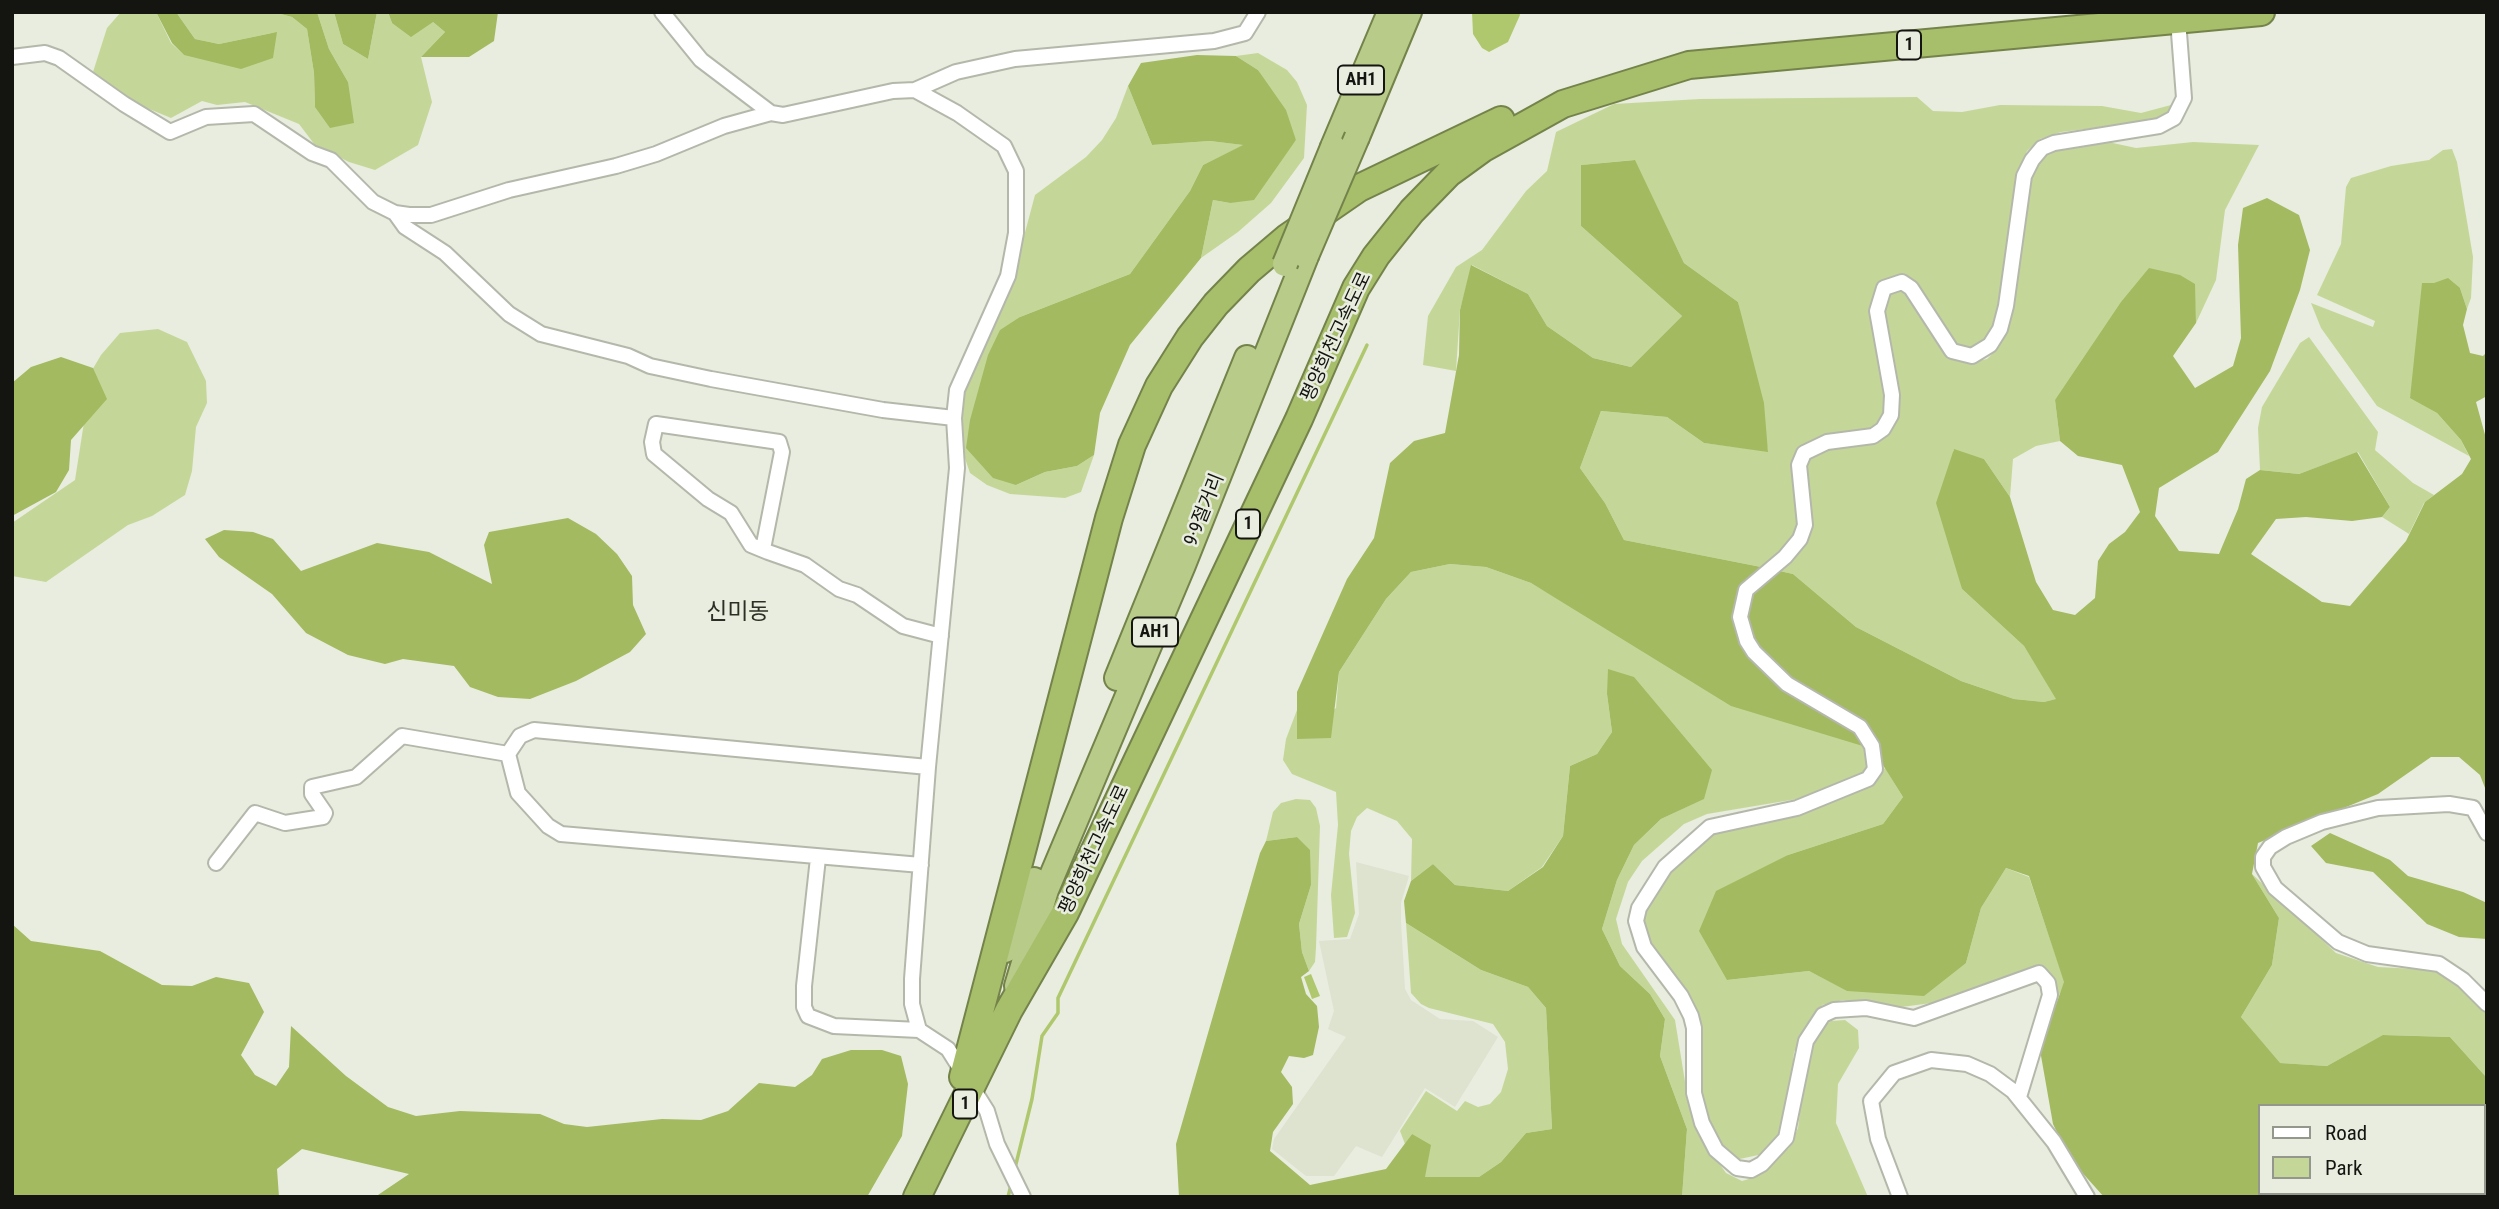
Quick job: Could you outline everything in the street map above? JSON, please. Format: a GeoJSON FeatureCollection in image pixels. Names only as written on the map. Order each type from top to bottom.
{"type":"FeatureCollection","features":[{"type":"Feature","properties":{"kind":"highway","name":"9·9절거리"},"geometry":{"type":"LineString","coordinates":[[1009,1010],[1046,890],[1188,552],[1296,260],[1333,147],[1390,12]]}},
{"type":"Feature","properties":{"kind":"highway","name":"9·9절거리"},"geometry":{"type":"LineString","coordinates":[[986,993],[1296,260],[1357,137],[1409,12]]}},
{"type":"Feature","properties":{"kind":"highway","name":"평양희천고속도로"},"geometry":{"type":"LineString","coordinates":[[917,1197],[968,1081],[986,993],[1109,518],[1132,445],[1159,386],[1190,337],[1216,304],[1249,270],[1289,237],[1359,188],[1538,103],[1590,83],[1688,56],[2123,12]]}},
{"type":"Feature","properties":{"kind":"highway","name":"평양희천고속도로"},"geometry":{"type":"LineString","coordinates":[[901,1197],[1065,913],[1299,419],[1356,288],[1376,256],[1412,211],[1450,173],[1492,143],[1563,104],[1615,85],[1689,65],[1740,58],[2261,12]]}},
{"type":"Feature","properties":{"kind":"street"},"geometry":{"type":"LineString","coordinates":[[662,12],[701,60],[771,113]]}},
{"type":"Feature","properties":{"kind":"street"},"geometry":{"type":"LineString","coordinates":[[12,57],[45,52],[59,58],[124,104],[170,132],[206,117],[254,114],[312,153],[331,160],[373,202],[396,213],[431,215],[509,190],[616,166],[656,154],[724,126],[771,113],[783,114],[893,91],[915,90],[956,72],[1015,59],[1214,41],[1245,33],[1258,12]]}},
{"type":"Feature","properties":{"kind":"street"},"geometry":{"type":"LineString","coordinates":[[2019,1097],[2050,995],[2049,983],[2039,973],[1914,1018],[1866,1008],[1833,1010],[1823,1015],[1806,1041],[1786,1138],[1762,1164],[1751,1170],[1737,1168],[1716,1150],[1702,1123],[1694,1093],[1694,1028],[1681,996],[1644,947],[1636,920],[1639,908],[1665,867],[1710,827],[1797,808],[1868,779],[1875,769],[1872,746],[1860,727],[1787,684],[1754,652],[1747,641],[1740,617],[1746,590],[1785,557],[1800,539],[1805,525],[1799,465],[1804,453],[1827,442],[1873,436],[1883,429],[1891,415],[1892,395],[1877,311],[1884,288],[1902,282],[1911,288],[1952,351],[1972,356],[1990,345],[2000,329],[2006,306],[2024,176],[2032,160],[2042,148],[2054,143],[2159,126],[2174,118],[2184,98],[2178,20]]}},
{"type":"Feature","properties":{"kind":"street"},"geometry":{"type":"LineString","coordinates":[[915,90],[957,113],[1004,146],[1016,171],[1016,233],[1008,276],[971,353],[957,390],[954,418],[957,468],[928,768],[912,979],[912,1004],[919,1030]]}},
{"type":"Feature","properties":{"kind":"street"},"geometry":{"type":"LineString","coordinates":[[396,213],[405,227],[445,253],[509,314],[541,334],[628,356],[650,366],[711,379],[883,410],[954,418]]}},
{"type":"Feature","properties":{"kind":"street"},"geometry":{"type":"LineString","coordinates":[[763,550],[782,452],[779,442],[656,424],[652,442],[653,454],[708,499],[731,513],[747,540],[763,550],[805,565],[839,589],[857,595],[903,626],[941,636]]}},
{"type":"Feature","properties":{"kind":"street"},"geometry":{"type":"LineString","coordinates":[[921,865],[561,834],[548,826],[518,793],[508,754],[520,736],[534,730],[928,768]]}},
{"type":"Feature","properties":{"kind":"street"},"geometry":{"type":"LineString","coordinates":[[216,863],[255,813],[285,823],[323,817],[325,813],[312,794],[312,787],[356,777],[402,736],[508,754]]}},
{"type":"Feature","properties":{"kind":"street"},"geometry":{"type":"LineString","coordinates":[[2487,833],[2473,808],[2449,804],[2378,808],[2322,822],[2286,837],[2270,847],[2263,857],[2263,867],[2275,888],[2338,942],[2367,954],[2439,964],[2463,980],[2487,1004]]}},
{"type":"Feature","properties":{"kind":"street"},"geometry":{"type":"LineString","coordinates":[[818,858],[804,986],[804,1007],[808,1016],[834,1026],[919,1030],[948,1049],[987,1111],[997,1144],[1023,1197]]}},
{"type":"Feature","properties":{"kind":"street"},"geometry":{"type":"LineString","coordinates":[[1900,1197],[1878,1139],[1871,1101],[1894,1073],[1931,1060],[1967,1064],[1990,1074],[2019,1097],[2054,1142],[2087,1197]]}},
{"type":"Feature","properties":{"kind":"shaded area"},"geometry":{"type":"Polygon","coordinates":[[[156,12],[176,12],[195,39],[219,44],[277,32],[273,58],[241,69],[184,55],[172,43],[156,12]]]}},
{"type":"Feature","properties":{"kind":"shaded area"},"geometry":{"type":"Polygon","coordinates":[[[273,12],[317,12],[329,49],[348,82],[354,123],[330,128],[315,107],[314,73],[307,29],[292,17],[273,12]]]}},
{"type":"Feature","properties":{"kind":"shaded area"},"geometry":{"type":"Polygon","coordinates":[[[334,12],[377,12],[368,59],[343,44],[334,12]]]}},
{"type":"Feature","properties":{"kind":"shaded area"},"geometry":{"type":"Polygon","coordinates":[[[388,12],[498,12],[494,41],[469,57],[421,57],[445,32],[433,22],[411,37],[392,23],[388,12]]]}},
{"type":"Feature","properties":{"kind":"shaded area"},"geometry":{"type":"Polygon","coordinates":[[[1472,12],[1519,12],[1520,15],[1508,42],[1489,52],[1482,48],[1473,34],[1472,12]]]}},
{"type":"Feature","properties":{"kind":"shaded area"},"geometry":{"type":"Polygon","coordinates":[[[1197,55],[1236,56],[1258,70],[1286,110],[1296,140],[1254,200],[1230,203],[1213,200],[1201,258],[1130,345],[1100,413],[1094,455],[1077,466],[1045,472],[1016,485],[993,478],[966,448],[970,420],[988,355],[1000,330],[1020,317],[1130,274],[1190,191],[1203,165],[1243,145],[1210,141],[1152,145],[1128,86],[1141,63],[1197,55]]]}},
{"type":"Feature","properties":{"kind":"shaded area"},"geometry":{"type":"Polygon","coordinates":[[[1635,160],[1684,263],[1738,302],[1764,403],[1768,452],[1704,443],[1667,417],[1601,411],[1580,468],[1605,503],[1624,540],[1761,567],[1741,586],[1735,606],[1735,622],[1740,639],[1853,727],[1866,747],[1731,706],[1531,583],[1486,567],[1450,564],[1411,572],[1386,599],[1339,672],[1331,738],[1297,739],[1297,692],[1347,579],[1374,538],[1390,463],[1414,441],[1445,433],[1459,355],[1460,310],[1471,265],[1528,294],[1547,326],[1593,358],[1631,367],[1682,316],[1581,226],[1581,165],[1635,160]]]}},
{"type":"Feature","properties":{"kind":"shaded area"},"geometry":{"type":"Polygon","coordinates":[[[2267,198],[2299,215],[2310,250],[2300,290],[2270,371],[2218,452],[2159,488],[2155,516],[2179,551],[2219,554],[2238,509],[2246,479],[2260,470],[2299,474],[2357,452],[2390,507],[2382,517],[2352,521],[2306,517],[2276,519],[2251,554],[2322,602],[2350,606],[2406,541],[2425,502],[2462,474],[2471,459],[2461,440],[2437,413],[2410,398],[2422,283],[2434,283],[2448,278],[2460,288],[2467,309],[2463,325],[2470,353],[2483,356],[2487,352],[2487,396],[2476,402],[2487,442],[2487,793],[2480,775],[2459,757],[2431,757],[2378,794],[2258,843],[2252,874],[2279,918],[2272,965],[2241,1017],[2280,1063],[2327,1066],[2383,1035],[2450,1037],[2487,1078],[2487,1132],[2485,1104],[2258,1104],[2258,1195],[2400,1197],[2104,1197],[2070,1159],[2053,1124],[2040,1050],[2064,982],[2029,876],[2006,868],[1981,908],[1966,963],[1924,996],[1847,991],[1809,971],[1727,980],[1699,931],[1716,891],[1788,855],[1883,824],[1903,797],[1881,762],[1871,731],[1812,696],[1762,655],[1751,636],[1745,611],[1751,594],[1775,570],[1793,574],[1856,627],[1961,681],[2014,699],[2044,702],[2056,699],[2024,646],[1962,589],[1936,503],[1954,449],[1984,459],[2010,497],[2036,582],[2053,610],[2075,615],[2095,598],[2098,561],[2109,544],[2125,532],[2140,512],[2122,465],[2078,456],[2060,441],[2055,400],[2121,302],[2149,268],[2180,275],[2195,284],[2196,323],[2173,356],[2195,388],[2233,366],[2241,338],[2238,245],[2243,208],[2267,198]]]}},
{"type":"Feature","properties":{"kind":"shaded area"},"geometry":{"type":"Polygon","coordinates":[[[61,357],[93,368],[107,399],[71,440],[69,470],[56,492],[12,516],[12,383],[31,367],[61,357]]]}},
{"type":"Feature","properties":{"kind":"shaded area"},"geometry":{"type":"Polygon","coordinates":[[[568,518],[596,534],[617,554],[632,576],[633,605],[646,634],[630,652],[576,681],[530,699],[498,697],[470,687],[454,666],[403,659],[385,664],[348,655],[306,633],[272,594],[219,557],[205,539],[224,530],[253,532],[273,539],[301,571],[377,543],[429,552],[492,584],[484,545],[489,532],[568,518]]]}},
{"type":"Feature","properties":{"kind":"shaded area"},"geometry":{"type":"Polygon","coordinates":[[[1608,669],[1634,677],[1712,770],[1704,799],[1661,819],[1634,845],[1617,880],[1602,929],[1620,966],[1650,994],[1665,1019],[1660,1056],[1687,1129],[1682,1197],[1179,1197],[1176,1144],[1260,853],[1266,841],[1297,837],[1310,850],[1311,885],[1299,924],[1302,952],[1309,971],[1301,977],[1306,994],[1317,1006],[1319,1027],[1313,1055],[1304,1058],[1289,1056],[1281,1072],[1292,1087],[1293,1104],[1273,1132],[1270,1151],[1310,1185],[1386,1169],[1412,1134],[1431,1145],[1425,1177],[1479,1177],[1501,1162],[1526,1133],[1552,1129],[1546,1008],[1528,987],[1481,970],[1406,923],[1404,901],[1411,881],[1433,864],[1455,885],[1508,891],[1543,867],[1563,836],[1570,766],[1597,754],[1612,732],[1607,694],[1608,669]]]}},
{"type":"Feature","properties":{"kind":"shaded area"},"geometry":{"type":"Polygon","coordinates":[[[2330,833],[2390,860],[2408,876],[2463,892],[2487,903],[2487,939],[2459,937],[2427,924],[2373,872],[2326,863],[2311,846],[2330,833]]]}},
{"type":"Feature","properties":{"kind":"shaded area"},"geometry":{"type":"Polygon","coordinates":[[[1356,862],[1409,876],[1401,903],[1401,922],[1405,989],[1411,1000],[1440,1019],[1473,1021],[1498,1037],[1455,1107],[1425,1088],[1382,1157],[1356,1146],[1334,1176],[1306,1176],[1272,1149],[1274,1139],[1346,1037],[1328,1029],[1334,1011],[1319,941],[1350,939],[1359,914],[1356,862]]]}},
{"type":"Feature","properties":{"kind":"shaded area"},"geometry":{"type":"Polygon","coordinates":[[[12,924],[31,941],[100,951],[162,985],[192,986],[216,977],[249,983],[264,1012],[241,1055],[255,1075],[276,1086],[289,1067],[291,1026],[346,1076],[388,1107],[416,1116],[460,1111],[540,1114],[564,1124],[587,1127],[662,1119],[701,1120],[728,1111],[759,1083],[795,1087],[812,1075],[822,1059],[851,1050],[882,1050],[901,1056],[908,1084],[902,1136],[867,1197],[375,1197],[409,1174],[302,1149],[277,1169],[279,1197],[12,1197],[12,924]]]}},
{"type":"Feature","properties":{"kind":"shaded area"},"geometry":{"type":"Polygon","coordinates":[[[1311,974],[1320,996],[1312,999],[1304,977],[1311,974]]]}},
{"type":"Feature","properties":{"kind":"green space"},"geometry":{"type":"Polygon","coordinates":[[[121,12],[156,12],[171,43],[184,55],[277,32],[219,44],[195,39],[176,12],[273,12],[292,17],[307,29],[314,73],[315,107],[348,82],[329,49],[317,12],[334,12],[343,44],[368,59],[377,12],[388,12],[392,23],[433,22],[445,32],[421,57],[432,102],[418,145],[375,170],[349,162],[315,145],[299,124],[245,102],[217,105],[202,101],[171,118],[130,101],[93,72],[107,28],[121,12]]]}},
{"type":"Feature","properties":{"kind":"green space"},"geometry":{"type":"Polygon","coordinates":[[[1258,53],[1287,70],[1297,82],[1307,105],[1304,158],[1271,203],[1238,232],[1201,258],[1213,200],[1230,203],[1276,166],[1296,140],[1258,70],[1236,56],[1258,53]]]}},
{"type":"Feature","properties":{"kind":"green space"},"geometry":{"type":"Polygon","coordinates":[[[1128,86],[1152,145],[1210,141],[1244,145],[1203,165],[1190,191],[1130,274],[1020,317],[1016,485],[1045,472],[1077,466],[1094,455],[1081,492],[1065,498],[1010,494],[987,485],[970,473],[961,447],[964,439],[960,414],[963,393],[975,355],[1007,300],[1035,195],[1086,157],[1102,140],[1116,118],[1128,86]]]}},
{"type":"Feature","properties":{"kind":"green space"},"geometry":{"type":"Polygon","coordinates":[[[1917,97],[1933,111],[1962,112],[2000,105],[2102,106],[2141,113],[2171,105],[2174,110],[2160,119],[2061,132],[2040,139],[2027,151],[2020,170],[2000,309],[1992,332],[1983,345],[1973,350],[1950,343],[1910,279],[1898,275],[1879,287],[1873,305],[1873,331],[1888,396],[1885,413],[1876,426],[1865,433],[1815,439],[1799,447],[1794,456],[1799,511],[1794,535],[1786,547],[1761,567],[1624,540],[1605,503],[1580,468],[1601,411],[1667,417],[1704,443],[1768,451],[1738,302],[1684,263],[1634,160],[1581,165],[1581,226],[1682,316],[1631,367],[1593,358],[1547,326],[1528,294],[1472,265],[1460,310],[1456,371],[1423,365],[1428,316],[1456,267],[1482,250],[1526,191],[1547,171],[1556,132],[1614,104],[1700,99],[1917,97]]]}},
{"type":"Feature","properties":{"kind":"green space"},"geometry":{"type":"Polygon","coordinates":[[[2099,140],[2136,148],[2193,142],[2259,145],[2225,210],[2216,280],[2196,323],[2194,284],[2055,400],[2060,441],[2036,446],[2013,459],[2010,497],[1984,459],[1953,450],[1962,589],[2024,646],[2057,699],[2044,702],[2014,699],[1961,681],[1856,627],[1793,574],[1775,570],[1797,552],[1808,458],[1823,447],[1853,447],[1875,440],[1892,426],[1885,302],[1888,292],[1901,288],[1910,296],[1940,346],[1956,360],[1969,363],[1987,359],[1999,347],[2011,316],[2034,166],[2045,151],[2099,140]]]}},
{"type":"Feature","properties":{"kind":"green space"},"geometry":{"type":"Polygon","coordinates":[[[2452,149],[2457,162],[2473,257],[2471,298],[2467,309],[2460,288],[2410,397],[2437,413],[2461,440],[2469,456],[2377,406],[2321,328],[2311,303],[2373,327],[2375,321],[2317,295],[2341,244],[2346,187],[2351,178],[2391,166],[2429,160],[2443,150],[2452,149]]]}},
{"type":"Feature","properties":{"kind":"green space"},"geometry":{"type":"Polygon","coordinates":[[[158,329],[187,342],[206,381],[207,403],[196,427],[192,471],[185,495],[152,516],[128,525],[46,582],[12,576],[12,523],[75,480],[85,416],[85,382],[101,355],[120,333],[158,329]]]}},
{"type":"Feature","properties":{"kind":"green space"},"geometry":{"type":"Polygon","coordinates":[[[2309,337],[2378,432],[2375,450],[2413,483],[2434,495],[2424,503],[2409,534],[2382,517],[2390,507],[2358,452],[2299,474],[2260,470],[2258,428],[2262,407],[2300,343],[2309,337]]]}},
{"type":"Feature","properties":{"kind":"green space"},"geometry":{"type":"Polygon","coordinates":[[[1450,564],[1486,567],[1531,583],[1591,618],[1866,747],[1869,763],[1860,775],[1809,797],[1707,814],[1684,824],[1642,861],[1628,882],[1616,919],[1622,944],[1675,1020],[1688,1100],[1697,1132],[1726,1173],[1742,1181],[1752,1178],[1789,1148],[1798,1128],[1807,1053],[1816,1031],[1831,1021],[1845,1020],[1858,1030],[1859,1048],[1838,1084],[1836,1123],[1868,1197],[1682,1197],[1687,1129],[1660,1056],[1665,1019],[1650,994],[1620,966],[1602,929],[1617,880],[1634,845],[1661,819],[1703,799],[1607,694],[1612,732],[1597,754],[1570,766],[1563,836],[1542,867],[1508,891],[1455,885],[1433,864],[1411,881],[1412,839],[1397,821],[1367,808],[1357,817],[1351,831],[1349,854],[1355,913],[1347,937],[1334,938],[1331,895],[1338,825],[1336,792],[1292,774],[1283,760],[1286,739],[1297,710],[1297,739],[1336,708],[1339,672],[1386,599],[1411,572],[1450,564]]]}},
{"type":"Feature","properties":{"kind":"green space"},"geometry":{"type":"Polygon","coordinates":[[[1885,768],[1903,797],[1883,824],[1788,855],[1727,980],[1809,971],[1848,991],[1966,963],[1981,908],[2006,868],[2029,877],[2065,983],[2059,995],[2049,974],[2039,966],[1954,1000],[1894,1008],[1843,1000],[1822,1005],[1794,1052],[1787,1120],[1778,1139],[1763,1154],[1735,1160],[1720,1145],[1705,1117],[1700,1091],[1703,1034],[1695,1006],[1651,946],[1641,920],[1672,870],[1716,831],[1844,798],[1867,785],[1885,768]]]}},
{"type":"Feature","properties":{"kind":"green space"},"geometry":{"type":"Polygon","coordinates":[[[1296,799],[1310,800],[1316,808],[1320,826],[1315,962],[1309,971],[1302,952],[1299,924],[1311,885],[1297,837],[1266,841],[1273,812],[1281,803],[1296,799]]]}},
{"type":"Feature","properties":{"kind":"green space"},"geometry":{"type":"Polygon","coordinates":[[[2252,874],[2336,953],[2378,967],[2436,970],[2462,988],[2487,1012],[2487,1078],[2450,1037],[2384,1035],[2327,1066],[2279,1063],[2241,1017],[2272,965],[2279,918],[2252,874]]]}},
{"type":"Feature","properties":{"kind":"green space"},"geometry":{"type":"Polygon","coordinates":[[[1406,923],[1481,970],[1528,987],[1546,1008],[1552,1129],[1526,1133],[1501,1162],[1479,1177],[1424,1177],[1412,1134],[1405,1144],[1400,1131],[1426,1091],[1457,1111],[1465,1101],[1478,1107],[1490,1104],[1501,1092],[1508,1069],[1505,1042],[1493,1024],[1429,1008],[1411,993],[1406,923]]]}},
{"type":"Feature","properties":{"kind":"green space"},"geometry":{"type":"Polygon","coordinates":[[[2487,1132],[2487,1197],[2389,1195],[2485,1195],[2487,1132]]]}},
{"type":"Feature","properties":{"kind":"waterway"},"geometry":{"type":"LineString","coordinates":[[1015,1168],[1032,1099],[1042,1036],[1058,1013],[1058,998],[1367,345]]}},
{"type":"Feature","properties":{"kind":"waterway"},"geometry":{"type":"LineString","coordinates":[[1008,1197],[1011,1185]]}},
{"type":"Feature","properties":{"kind":"district","name":"신미동"},"geometry":{"type":"Point","coordinates":[738,613]}}]}
